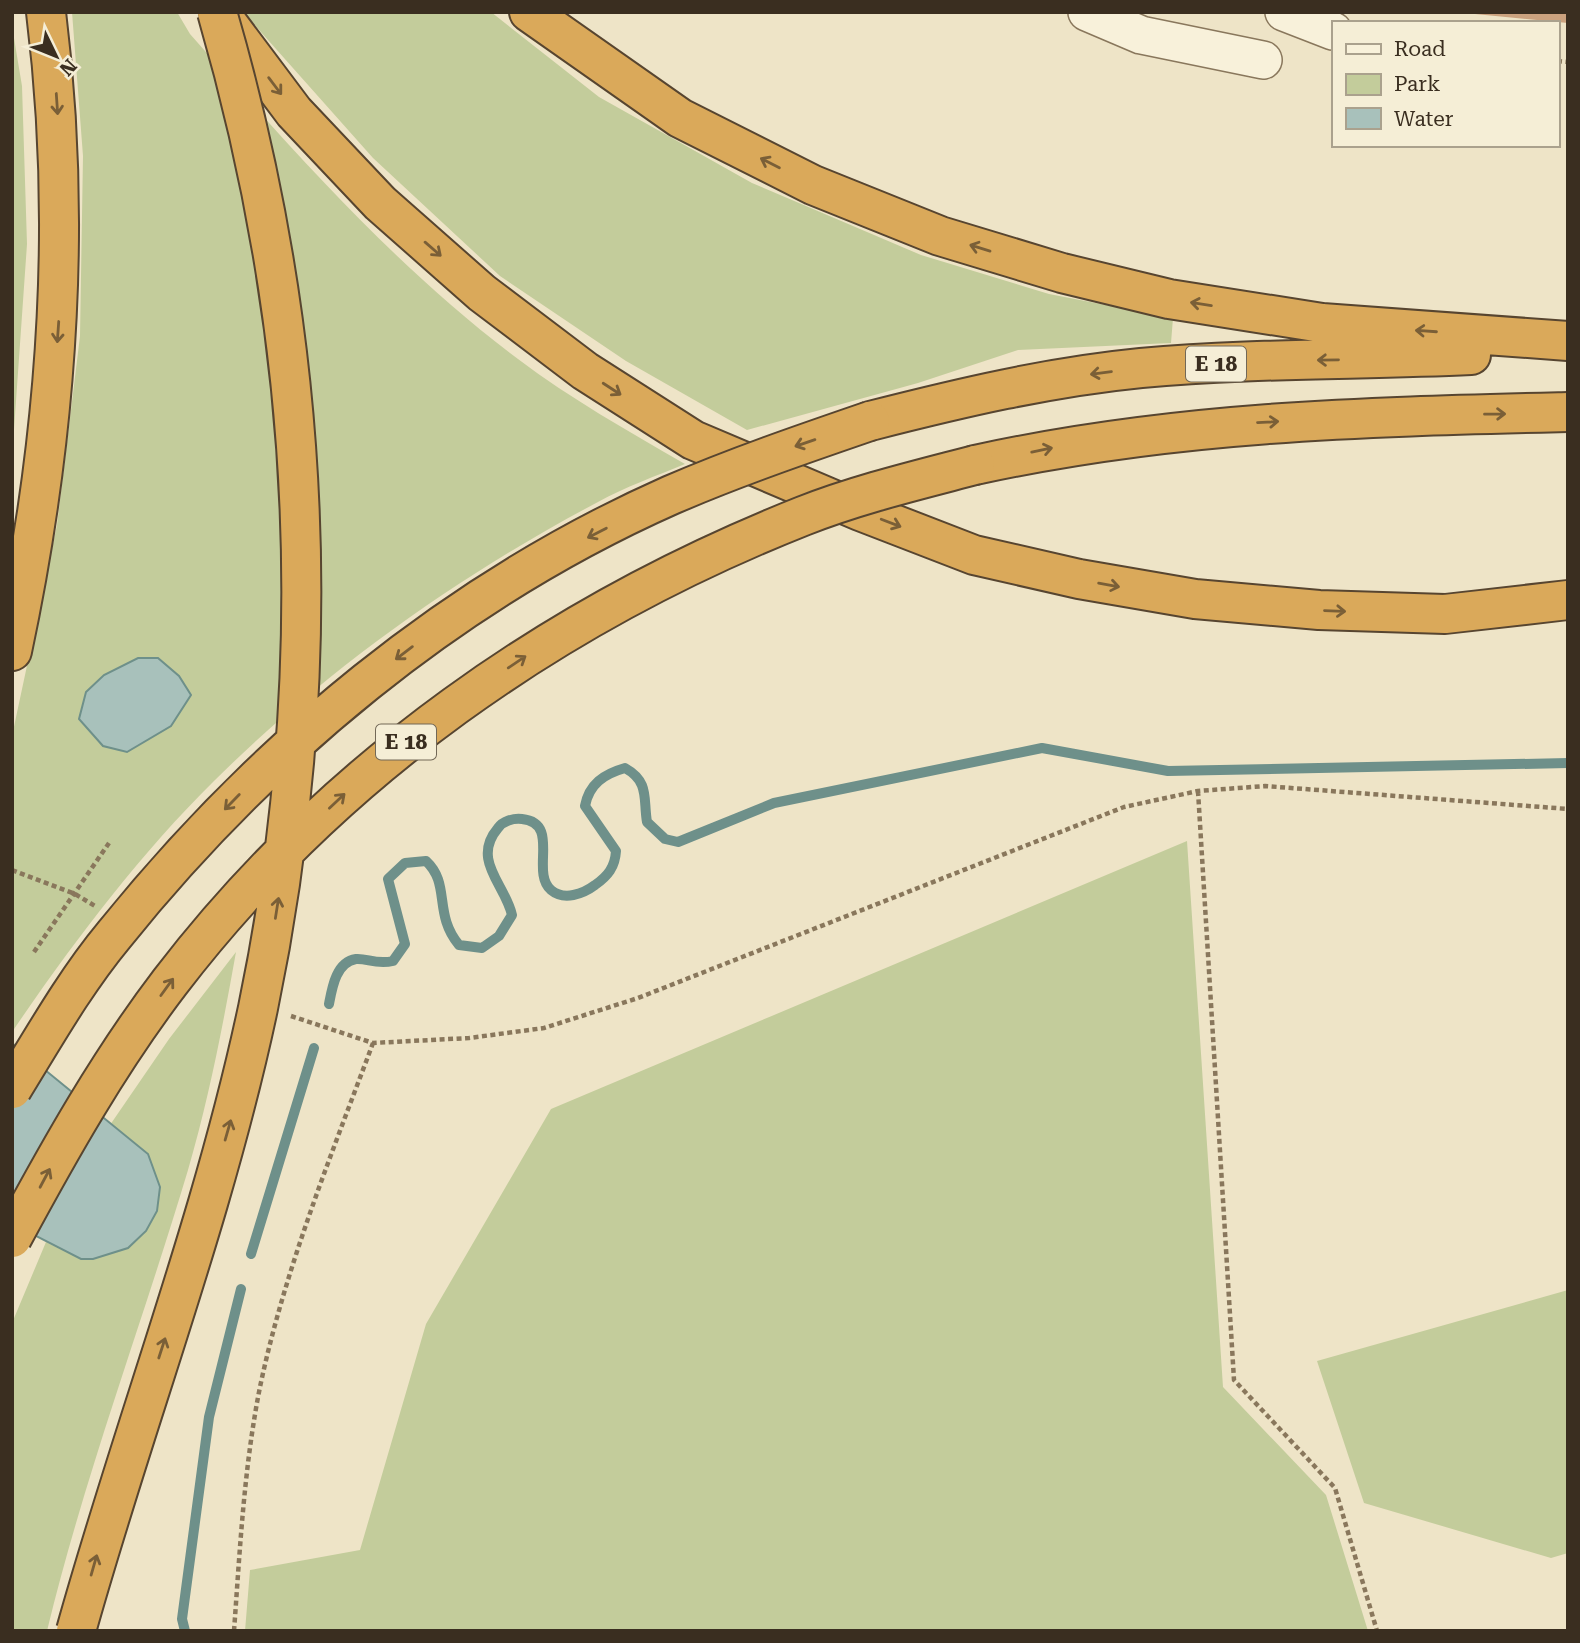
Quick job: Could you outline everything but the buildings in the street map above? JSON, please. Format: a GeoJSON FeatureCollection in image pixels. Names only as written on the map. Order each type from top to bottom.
{"type":"FeatureCollection","features":[{"type":"Feature","properties":{"kind":"highway"},"geometry":{"type":"LineString","coordinates":[[12,650],[37,517],[53,390],[61,211],[57,99],[46,12]]}},
{"type":"Feature","properties":{"kind":"highway"},"geometry":{"type":"LineString","coordinates":[[218,12],[295,112],[380,203],[523,324],[586,371],[692,440],[860,511],[974,555],[1079,579],[1195,599],[1319,610],[1445,614],[1568,600]]}},
{"type":"Feature","properties":{"kind":"highway"},"geometry":{"type":"LineString","coordinates":[[76,1631],[233,1111],[257,1011],[289,828],[301,632],[297,444],[276,257],[218,12]]}},
{"type":"Feature","properties":{"kind":"highway"},"geometry":{"type":"LineString","coordinates":[[529,12],[680,118],[813,185],[940,236],[1062,273],[1168,299],[1322,323],[1568,341]]}},
{"type":"Feature","properties":{"kind":"highway","name":"E 18"},"geometry":{"type":"LineString","coordinates":[[12,1089],[112,937],[189,846],[261,771],[407,650],[490,594],[669,496],[769,456],[870,421],[967,396],[1055,379],[1143,368],[1568,351]]}},
{"type":"Feature","properties":{"kind":"highway","name":"E 18"},"geometry":{"type":"LineString","coordinates":[[12,1238],[107,1070],[172,980],[306,830],[383,760],[448,709],[533,652],[617,602],[704,558],[806,515],[887,488],[975,465],[1107,439],[1257,422],[1568,412]]}},
{"type":"Feature","properties":{"kind":"street"},"geometry":{"type":"LineString","coordinates":[[1087,12],[1141,35],[1263,60]]}},
{"type":"Feature","properties":{"kind":"street"},"geometry":{"type":"LineString","coordinates":[[1284,12],[1332,31]]}},
{"type":"Feature","properties":{"kind":"path"},"geometry":{"type":"LineString","coordinates":[[234,1631],[247,1465],[260,1387],[283,1294],[373,1042],[469,1038],[544,1028],[638,998],[1124,807],[1199,790],[1265,786],[1568,809]]}},
{"type":"Feature","properties":{"kind":"path"},"geometry":{"type":"LineString","coordinates":[[1199,790],[1234,1380],[1335,1488],[1377,1631]]}},
{"type":"Feature","properties":{"kind":"path"},"geometry":{"type":"LineString","coordinates":[[34,952],[109,843]]}},
{"type":"Feature","properties":{"kind":"green space"},"geometry":{"type":"Polygon","coordinates":[[[72,12],[177,12],[190,34],[267,121],[346,205],[429,285],[472,323],[558,388],[685,464],[608,497],[495,561],[396,628],[302,701],[214,781],[159,839],[82,934],[12,1032],[12,736],[57,525],[80,336],[83,156],[72,12]]]}},
{"type":"Feature","properties":{"kind":"green space"},"geometry":{"type":"Polygon","coordinates":[[[243,12],[491,12],[599,97],[752,183],[921,255],[1049,294],[1173,318],[1171,343],[1018,350],[918,383],[747,430],[626,361],[500,276],[373,158],[243,12]]]}},
{"type":"Feature","properties":{"kind":"green space"},"geometry":{"type":"Polygon","coordinates":[[[12,26],[22,86],[27,244],[12,458],[12,26]]]}},
{"type":"Feature","properties":{"kind":"green space"},"geometry":{"type":"Polygon","coordinates":[[[1187,841],[1223,1387],[1326,1495],[1368,1631],[245,1631],[250,1570],[360,1550],[426,1324],[551,1109],[1187,841]]]}},
{"type":"Feature","properties":{"kind":"green space"},"geometry":{"type":"Polygon","coordinates":[[[236,952],[196,1143],[114,1399],[47,1631],[12,1631],[12,1323],[46,1242],[81,1259],[157,1211],[158,1195],[154,1171],[141,1152],[110,1125],[169,1039],[236,952]]]}},
{"type":"Feature","properties":{"kind":"green space"},"geometry":{"type":"Polygon","coordinates":[[[1568,1290],[1568,1553],[1551,1558],[1364,1503],[1317,1361],[1568,1290]]]}},
{"type":"Feature","properties":{"kind":"water"},"geometry":{"type":"Polygon","coordinates":[[[138,658],[158,658],[179,676],[191,695],[171,726],[127,752],[103,746],[79,719],[86,692],[104,675],[138,658]]]}},
{"type":"Feature","properties":{"kind":"water"},"geometry":{"type":"Polygon","coordinates":[[[12,1043],[148,1154],[160,1187],[157,1211],[146,1231],[128,1248],[93,1259],[81,1259],[34,1235],[12,1220],[12,1043]]]}},
{"type":"Feature","properties":{"kind":"waterway"},"geometry":{"type":"LineString","coordinates":[[329,1004],[339,970],[349,961],[393,961],[405,944],[388,879],[405,863],[426,861],[438,879],[446,922],[451,933],[459,945],[482,948],[499,936],[512,915],[492,872],[488,851],[498,828],[505,822],[522,819],[534,822],[540,829],[543,838],[543,872],[545,882],[551,890],[567,896],[600,882],[612,866],[616,851],[585,806],[590,792],[599,781],[610,773],[625,768],[633,773],[642,785],[647,822],[665,839],[678,842],[774,803],[1042,748],[1168,771],[1568,763]]}},
{"type":"Feature","properties":{"kind":"waterway"},"geometry":{"type":"LineString","coordinates":[[251,1254],[314,1048]]}},
{"type":"Feature","properties":{"kind":"waterway"},"geometry":{"type":"LineString","coordinates":[[185,1631],[182,1619],[209,1417],[241,1289]]}}]}
